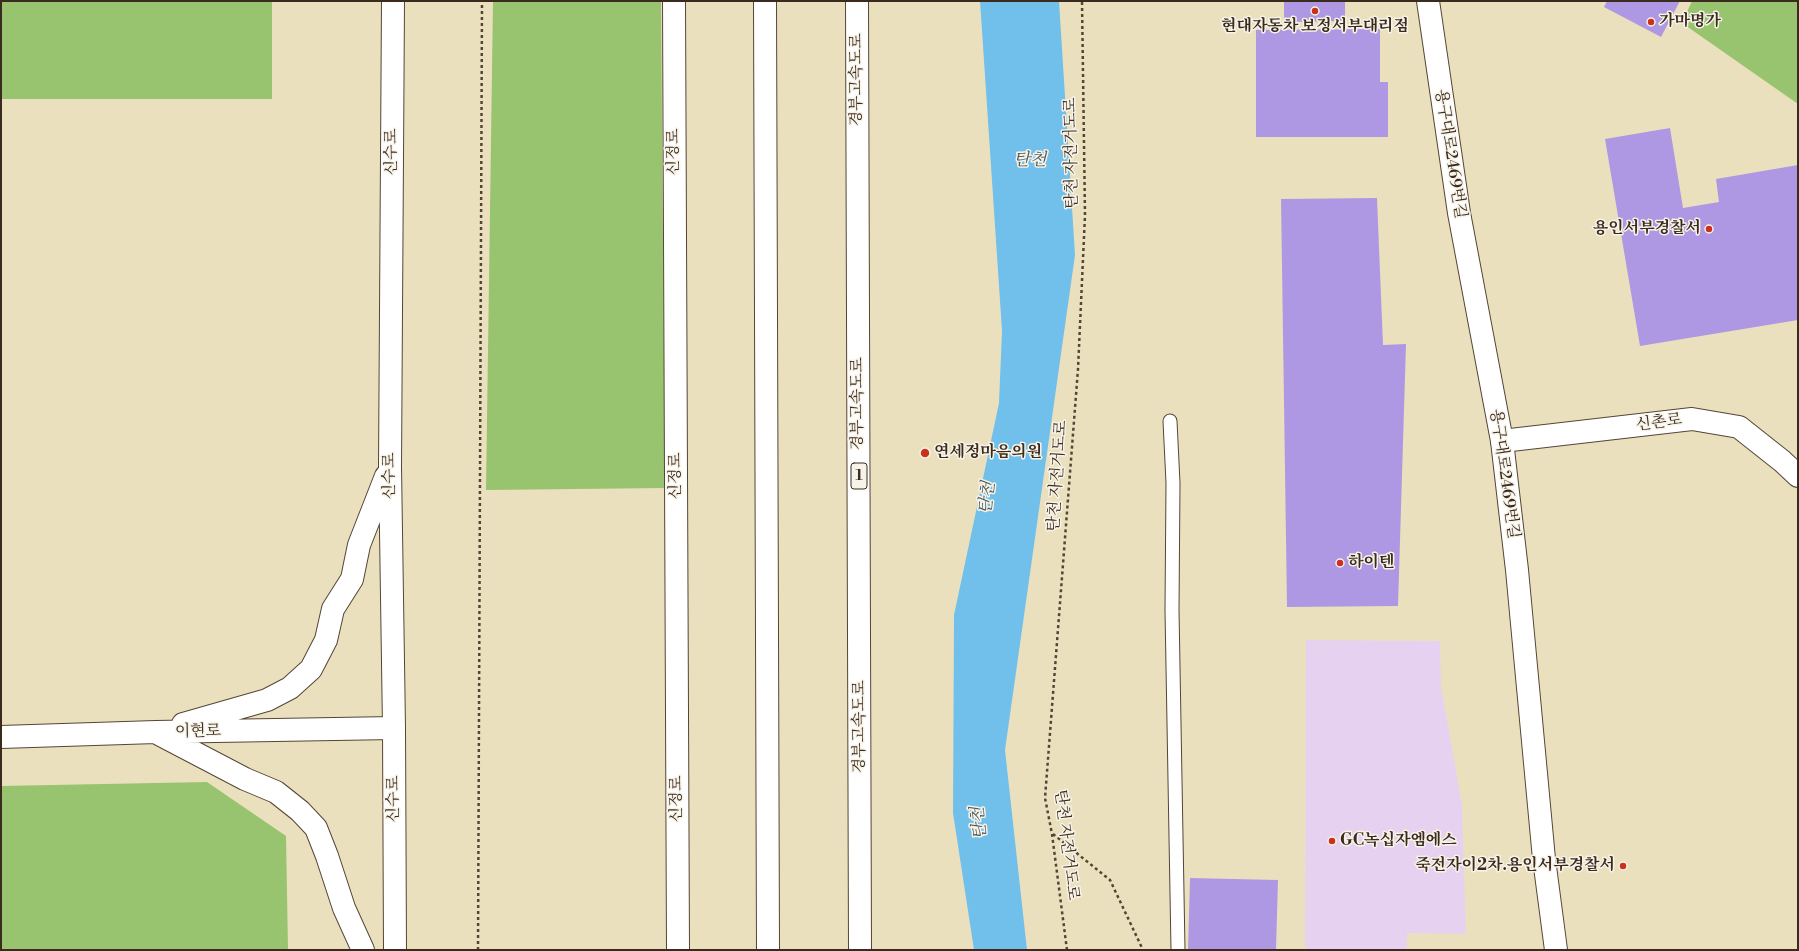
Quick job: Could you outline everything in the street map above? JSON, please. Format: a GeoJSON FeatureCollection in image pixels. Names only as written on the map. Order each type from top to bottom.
{"type":"FeatureCollection","features":[{"type":"Feature","properties":{"kind":"main road","name":"신수로"},"geometry":{"type":"LineString","coordinates":[[393,1],[390,466],[394,728],[395,950]]}},
{"type":"Feature","properties":{"kind":"main road","name":"신정로"},"geometry":{"type":"LineString","coordinates":[[674,1],[678,950]]}},
{"type":"Feature","properties":{"kind":"main road"},"geometry":{"type":"LineString","coordinates":[[765,1],[768,950]]}},
{"type":"Feature","properties":{"kind":"main road","name":"경부고속도로"},"geometry":{"type":"LineString","coordinates":[[857,1],[860,950]]}},
{"type":"Feature","properties":{"kind":"main road","name":"용구대로2469번길"},"geometry":{"type":"LineString","coordinates":[[1428,1],[1459,213],[1502,441],[1517,578],[1544,859],[1556,950]]}},
{"type":"Feature","properties":{"kind":"main road","name":"신촌로"},"geometry":{"type":"LineString","coordinates":[[1502,441],[1692,419],[1739,427],[1782,461],[1798,476]]}},
{"type":"Feature","properties":{"kind":"main road"},"geometry":{"type":"LineString","coordinates":[[156,732],[267,700],[290,688],[311,669],[326,640],[333,609],[352,579],[359,545],[390,466]]}},
{"type":"Feature","properties":{"kind":"main road","name":"이현로"},"geometry":{"type":"LineString","coordinates":[[1,737],[156,732],[394,728]]}},
{"type":"Feature","properties":{"kind":"main road"},"geometry":{"type":"LineString","coordinates":[[156,732],[245,779],[276,792],[300,810],[316,828],[344,908],[363,950]]}},
{"type":"Feature","properties":{"kind":"lane"},"geometry":{"type":"LineString","coordinates":[[1170,421],[1173,483],[1172,610],[1178,950]]}},
{"type":"Feature","properties":{"kind":"path"},"geometry":{"type":"LineString","coordinates":[[478,950],[482,1]]}},
{"type":"Feature","properties":{"kind":"path","name":"탄천 자전거도로"},"geometry":{"type":"LineString","coordinates":[[1067,950],[1052,834],[1045,798],[1078,369],[1085,216],[1082,1]]}},
{"type":"Feature","properties":{"kind":"path"},"geometry":{"type":"LineString","coordinates":[[1052,834],[1110,880],[1144,950]]}},
{"type":"Feature","properties":{"kind":"shaded area"},"geometry":{"type":"Polygon","coordinates":[[[1306,640],[1440,641],[1441,686],[1462,805],[1466,934],[1407,933],[1407,950],[1305,950],[1306,640]]]}},
{"type":"Feature","properties":{"kind":"green space"},"geometry":{"type":"Polygon","coordinates":[[[1,1],[272,1],[272,99],[1,99],[1,1]]]}},
{"type":"Feature","properties":{"kind":"green space"},"geometry":{"type":"Polygon","coordinates":[[[493,1],[661,1],[665,488],[486,490],[493,1]]]}},
{"type":"Feature","properties":{"kind":"green space"},"geometry":{"type":"Polygon","coordinates":[[[1692,1],[1798,1],[1798,104],[1682,23],[1692,1]]]}},
{"type":"Feature","properties":{"kind":"green space"},"geometry":{"type":"Polygon","coordinates":[[[207,782],[286,836],[288,950],[1,950],[1,786],[207,782]]]}},
{"type":"Feature","properties":{"kind":"water","name":"탄천"},"geometry":{"type":"Polygon","coordinates":[[[980,1],[1059,1],[1075,255],[1005,750],[1027,950],[974,950],[953,813],[954,615],[999,403],[1002,331],[980,1]]]}},
{"type":"Feature","properties":{"kind":"building","name":"현대자동차 보정서부대리점"},"geometry":{"type":"Polygon","coordinates":[[[1284,1],[1345,1],[1345,21],[1284,22],[1284,1]]]}},
{"type":"Feature","properties":{"kind":"building","name":"가마명가"},"geometry":{"type":"Polygon","coordinates":[[[1607,1],[1680,1],[1661,37],[1604,7],[1607,1]]]}},
{"type":"Feature","properties":{"kind":"building"},"geometry":{"type":"Polygon","coordinates":[[[1380,29],[1380,82],[1388,82],[1388,137],[1256,137],[1256,30],[1380,29]]]}},
{"type":"Feature","properties":{"kind":"building","name":"용인서부경찰서"},"geometry":{"type":"Polygon","coordinates":[[[1670,128],[1683,208],[1719,202],[1716,179],[1798,165],[1798,320],[1640,346],[1605,139],[1670,128]]]}},
{"type":"Feature","properties":{"kind":"building"},"geometry":{"type":"Polygon","coordinates":[[[1377,198],[1383,345],[1406,344],[1398,606],[1287,607],[1281,199],[1377,198]]]}},
{"type":"Feature","properties":{"kind":"building"},"geometry":{"type":"Polygon","coordinates":[[[1190,878],[1278,880],[1276,950],[1188,950],[1190,878]]]}},
{"type":"Feature","properties":{"kind":"place","name":"현대자동차 보정서부대리점"},"geometry":{"type":"Point","coordinates":[1315,11]}},
{"type":"Feature","properties":{"kind":"place","name":"가마명가"},"geometry":{"type":"Point","coordinates":[1651,22]}},
{"type":"Feature","properties":{"kind":"place","name":"용인서부경찰서"},"geometry":{"type":"Point","coordinates":[1709,229]}},
{"type":"Feature","properties":{"kind":"place","name":"연세정마음의원"},"geometry":{"type":"Point","coordinates":[925,453]}},
{"type":"Feature","properties":{"kind":"place","name":"하이텐"},"geometry":{"type":"Point","coordinates":[1340,563]}},
{"type":"Feature","properties":{"kind":"place","name":"GC녹십자엠에스"},"geometry":{"type":"Point","coordinates":[1332,841]}},
{"type":"Feature","properties":{"kind":"place","name":"죽전자이2차.용인서부경찰서"},"geometry":{"type":"Point","coordinates":[1623,866]}}]}
